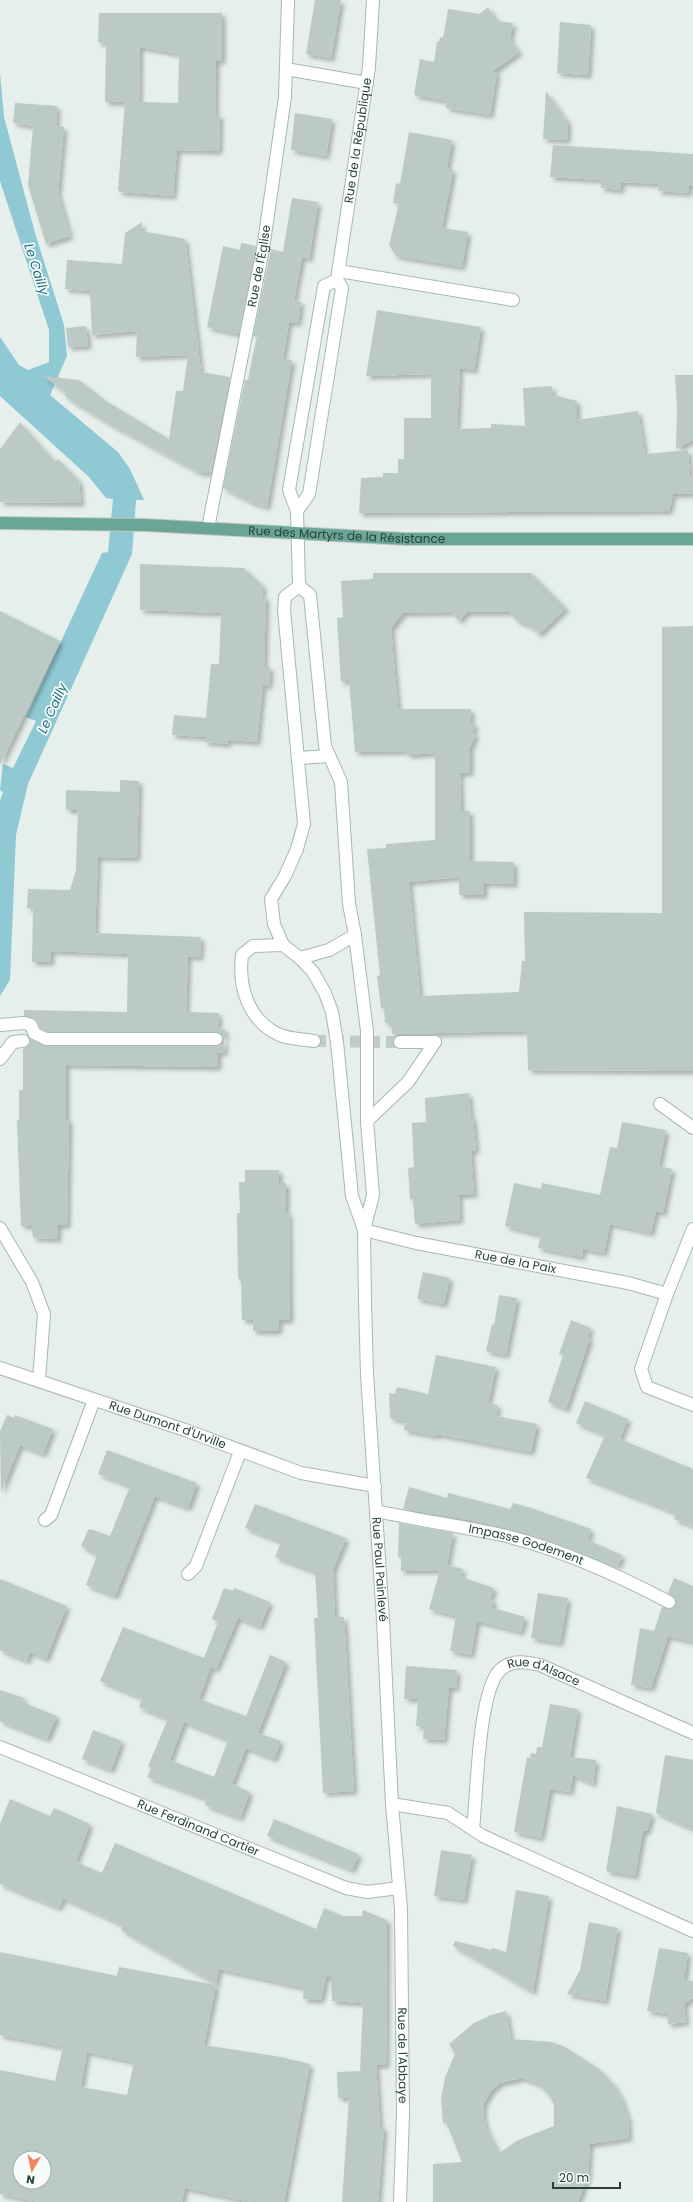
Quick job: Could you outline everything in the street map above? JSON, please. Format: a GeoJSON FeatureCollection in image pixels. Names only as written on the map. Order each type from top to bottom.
{"type":"FeatureCollection","features":[{"type":"Feature","properties":{"kind":"main road","name":"Rue des Martyrs de la Résistance"},"geometry":{"type":"LineString","coordinates":[[0,523],[133,525],[406,539],[693,539]]}},
{"type":"Feature","properties":{"kind":"street","name":"Rue de l'Église"},"geometry":{"type":"LineString","coordinates":[[208,528],[263,249],[285,97],[288,0]]}},
{"type":"Feature","properties":{"kind":"street","name":"Rue de la République"},"geometry":{"type":"LineString","coordinates":[[297,511],[309,494],[342,288],[338,275],[367,83],[373,0]]}},
{"type":"Feature","properties":{"kind":"street"},"geometry":{"type":"LineString","coordinates":[[286,69],[367,83]]}},
{"type":"Feature","properties":{"kind":"street"},"geometry":{"type":"LineString","coordinates":[[299,586],[299,534],[297,511],[289,490],[324,286],[338,275],[513,300]]}},
{"type":"Feature","properties":{"kind":"street"},"geometry":{"type":"LineString","coordinates":[[299,586],[310,595],[324,734],[329,756],[340,782],[349,904],[356,935],[367,1031],[367,1120],[373,1195],[364,1230]]}},
{"type":"Feature","properties":{"kind":"street"},"geometry":{"type":"LineString","coordinates":[[299,586],[285,597],[284,610],[304,824],[297,849],[286,876],[271,899],[274,924],[283,945],[300,958],[313,972],[325,993],[332,1012],[337,1042],[352,1196],[364,1230]]}},
{"type":"Feature","properties":{"kind":"street"},"geometry":{"type":"LineString","coordinates":[[298,758],[329,756]]}},
{"type":"Feature","properties":{"kind":"street"},"geometry":{"type":"LineString","coordinates":[[300,958],[329,950],[356,935]]}},
{"type":"Feature","properties":{"kind":"street"},"geometry":{"type":"LineString","coordinates":[[283,945],[253,946],[242,955],[240,971],[242,987],[248,1006],[266,1027],[281,1036],[314,1041]]}},
{"type":"Feature","properties":{"kind":"street"},"geometry":{"type":"LineString","coordinates":[[0,1025],[24,1023],[31,1025],[34,1033],[46,1039],[216,1039]]}},
{"type":"Feature","properties":{"kind":"street"},"geometry":{"type":"LineString","coordinates":[[0,1059],[13,1042],[23,1041]]}},
{"type":"Feature","properties":{"kind":"street"},"geometry":{"type":"LineString","coordinates":[[367,1120],[408,1082],[435,1042],[400,1042]]}},
{"type":"Feature","properties":{"kind":"street"},"geometry":{"type":"LineString","coordinates":[[660,1104],[693,1128]]}},
{"type":"Feature","properties":{"kind":"street"},"geometry":{"type":"LineString","coordinates":[[0,1228],[32,1282],[44,1314],[39,1380]]}},
{"type":"Feature","properties":{"kind":"street"},"geometry":{"type":"LineString","coordinates":[[693,1229],[667,1294],[641,1369],[646,1387],[693,1405]]}},
{"type":"Feature","properties":{"kind":"street","name":"Rue de la Paix"},"geometry":{"type":"LineString","coordinates":[[364,1230],[416,1243],[628,1282],[667,1294]]}},
{"type":"Feature","properties":{"kind":"street","name":"Rue Paul Painlevé"},"geometry":{"type":"LineString","coordinates":[[364,1230],[367,1374],[375,1486],[392,1804],[401,1909]]}},
{"type":"Feature","properties":{"kind":"street","name":"Rue Dumont d'Urville"},"geometry":{"type":"LineString","coordinates":[[0,1368],[185,1430],[240,1452],[301,1473],[375,1486]]}},
{"type":"Feature","properties":{"kind":"street","name":"Rue Dumont d'Urville"},"geometry":{"type":"LineString","coordinates":[[45,1520],[50,1515],[94,1400]]}},
{"type":"Feature","properties":{"kind":"street","name":"Rue Dumont d'Urville"},"geometry":{"type":"LineString","coordinates":[[188,1574],[196,1566],[240,1452]]}},
{"type":"Feature","properties":{"kind":"street","name":"Impasse Godement"},"geometry":{"type":"LineString","coordinates":[[376,1511],[503,1536],[558,1552],[635,1585],[669,1602]]}},
{"type":"Feature","properties":{"kind":"street","name":"Rue d'Alsace"},"geometry":{"type":"LineString","coordinates":[[473,1829],[483,1716],[488,1692],[500,1670],[511,1663],[520,1661],[540,1665],[693,1733]]}},
{"type":"Feature","properties":{"kind":"street","name":"Rue Ferdinand Cartier"},"geometry":{"type":"LineString","coordinates":[[0,1747],[346,1888],[367,1892],[398,1888]]}},
{"type":"Feature","properties":{"kind":"street"},"geometry":{"type":"LineString","coordinates":[[392,1804],[448,1813],[483,1836],[693,1931]]}},
{"type":"Feature","properties":{"kind":"street","name":"Rue de l'Abbaye"},"geometry":{"type":"LineString","coordinates":[[400,2202],[403,2114],[401,1909]]}},
{"type":"Feature","properties":{"kind":"water","name":"Le Cailly"},"geometry":{"type":"Polygon","coordinates":[[[0,73],[4,117],[35,233],[64,325],[67,356],[50,395],[118,452],[130,469],[144,500],[136,500],[132,554],[28,784],[16,835],[10,980],[0,996],[0,801],[3,792],[0,790],[3,764],[13,768],[36,721],[26,717],[102,553],[108,552],[113,499],[106,498],[89,477],[0,396],[0,337],[19,365],[28,370],[49,362],[49,330],[0,181],[0,73]]]}},
{"type":"Feature","properties":{"kind":"building"},"geometry":{"type":"Polygon","coordinates":[[[315,0],[341,0],[331,58],[306,54],[315,0]]]}},
{"type":"Feature","properties":{"kind":"building"},"geometry":{"type":"Polygon","coordinates":[[[488,7],[497,21],[513,23],[510,39],[519,52],[492,72],[497,72],[490,115],[446,108],[447,101],[414,95],[420,59],[434,62],[437,41],[439,42],[440,37],[443,38],[448,9],[479,14],[488,7]]]}},
{"type":"Feature","properties":{"kind":"building"},"geometry":{"type":"Polygon","coordinates":[[[99,13],[222,13],[222,61],[216,61],[215,115],[220,115],[219,151],[177,150],[173,196],[120,192],[118,190],[125,102],[105,102],[106,44],[98,42],[99,13]],[[140,47],[139,102],[178,103],[179,54],[140,47]]]}},
{"type":"Feature","properties":{"kind":"building"},"geometry":{"type":"Polygon","coordinates":[[[560,22],[591,25],[588,75],[557,73],[560,22]]]}},
{"type":"Feature","properties":{"kind":"building"},"geometry":{"type":"Polygon","coordinates":[[[546,91],[568,122],[567,140],[543,139],[546,91]]]}},
{"type":"Feature","properties":{"kind":"building"},"geometry":{"type":"Polygon","coordinates":[[[15,103],[57,106],[56,126],[64,127],[58,193],[70,236],[46,244],[28,185],[33,126],[13,123],[15,103]]]}},
{"type":"Feature","properties":{"kind":"building"},"geometry":{"type":"Polygon","coordinates":[[[295,113],[332,119],[326,156],[291,150],[295,113]]]}},
{"type":"Feature","properties":{"kind":"building"},"geometry":{"type":"Polygon","coordinates":[[[409,132],[452,140],[447,168],[453,170],[442,228],[468,232],[462,267],[396,256],[389,245],[399,204],[393,203],[396,183],[400,184],[409,132]]]}},
{"type":"Feature","properties":{"kind":"building"},"geometry":{"type":"Polygon","coordinates":[[[553,145],[693,154],[693,186],[689,186],[689,193],[658,191],[659,184],[621,182],[621,190],[601,188],[601,180],[550,177],[553,145]]]}},
{"type":"Feature","properties":{"kind":"building"},"geometry":{"type":"Polygon","coordinates":[[[292,198],[318,202],[309,259],[302,257],[294,300],[301,302],[298,323],[289,322],[283,359],[292,360],[267,507],[251,502],[223,488],[245,380],[248,380],[257,337],[253,336],[271,249],[283,252],[292,198]]]}},
{"type":"Feature","properties":{"kind":"building"},"geometry":{"type":"Polygon","coordinates":[[[142,222],[142,231],[185,239],[201,372],[230,377],[211,472],[200,473],[110,424],[72,401],[64,395],[66,393],[43,376],[79,380],[106,401],[169,439],[176,391],[183,391],[188,355],[136,357],[137,331],[92,335],[90,291],[65,289],[67,260],[122,264],[125,233],[142,222]]]}},
{"type":"Feature","properties":{"kind":"building"},"geometry":{"type":"Polygon","coordinates":[[[241,243],[256,246],[239,334],[207,327],[223,246],[240,250],[241,243]]]}},
{"type":"Feature","properties":{"kind":"building"},"geometry":{"type":"Polygon","coordinates":[[[377,310],[481,327],[474,370],[460,368],[457,429],[491,428],[491,424],[525,426],[523,388],[552,386],[553,395],[577,401],[577,420],[638,411],[645,454],[688,450],[690,476],[693,476],[693,494],[673,494],[669,511],[359,513],[361,478],[383,477],[383,473],[398,473],[398,459],[404,459],[404,418],[431,418],[431,374],[366,376],[377,310]]]}},
{"type":"Feature","properties":{"kind":"building"},"geometry":{"type":"Polygon","coordinates":[[[86,326],[88,346],[68,347],[66,328],[86,326]]]}},
{"type":"Feature","properties":{"kind":"building"},"geometry":{"type":"Polygon","coordinates":[[[675,375],[693,375],[693,440],[676,449],[677,409],[675,375]]]}},
{"type":"Feature","properties":{"kind":"building"},"geometry":{"type":"Polygon","coordinates":[[[20,422],[55,462],[58,459],[79,481],[81,503],[0,502],[0,449],[20,422]]]}},
{"type":"Feature","properties":{"kind":"building"},"geometry":{"type":"Polygon","coordinates":[[[140,564],[244,568],[263,586],[262,597],[266,597],[264,667],[270,667],[269,686],[263,685],[257,742],[228,740],[227,744],[205,742],[205,737],[172,735],[174,715],[206,718],[211,664],[219,664],[221,613],[140,610],[140,564]]]}},
{"type":"Feature","properties":{"kind":"building"},"geometry":{"type":"Polygon","coordinates":[[[373,573],[531,573],[566,608],[539,634],[529,625],[517,621],[510,612],[467,612],[459,621],[452,612],[403,613],[391,628],[398,709],[471,709],[471,723],[476,725],[472,733],[476,735],[470,747],[470,773],[460,773],[461,811],[470,811],[470,861],[514,862],[514,884],[484,883],[484,895],[459,895],[459,877],[409,882],[420,996],[519,992],[522,961],[525,961],[524,912],[662,913],[662,627],[693,626],[693,1071],[528,1070],[527,1031],[392,1034],[391,1023],[385,1023],[384,1008],[381,1008],[377,976],[380,975],[367,849],[386,848],[386,844],[435,840],[435,753],[408,755],[406,751],[355,752],[349,680],[341,682],[337,618],[343,617],[341,581],[373,579],[373,573]]]}},
{"type":"Feature","properties":{"kind":"building"},"geometry":{"type":"Polygon","coordinates":[[[0,611],[60,641],[0,765],[0,611]]]}},
{"type":"Feature","properties":{"kind":"building"},"geometry":{"type":"Polygon","coordinates":[[[120,780],[139,781],[137,858],[98,857],[95,933],[201,937],[200,957],[188,956],[186,1012],[219,1013],[218,1028],[225,1029],[224,1053],[218,1052],[218,1067],[66,1065],[66,1119],[69,1119],[67,1225],[58,1225],[58,1239],[33,1238],[32,1226],[21,1226],[17,1120],[19,1119],[19,1090],[23,1090],[23,1049],[30,1044],[30,1039],[46,1046],[216,1046],[220,1045],[223,1039],[222,1035],[216,1032],[48,1032],[40,1028],[36,1019],[24,1016],[24,1010],[127,1012],[128,954],[51,951],[51,962],[32,962],[33,908],[27,908],[28,889],[70,890],[76,870],[78,810],[66,810],[66,790],[120,792],[120,780]]]}},
{"type":"Feature","properties":{"kind":"building"},"geometry":{"type":"Polygon","coordinates":[[[469,1093],[476,1150],[471,1151],[474,1194],[459,1195],[460,1220],[415,1224],[413,1199],[410,1199],[408,1168],[414,1167],[412,1123],[426,1122],[425,1098],[469,1093]]]}},
{"type":"Feature","properties":{"kind":"building"},"geometry":{"type":"Polygon","coordinates":[[[622,1122],[666,1130],[659,1166],[672,1169],[663,1213],[656,1211],[651,1233],[610,1224],[604,1253],[583,1249],[582,1257],[538,1248],[541,1235],[505,1226],[514,1183],[541,1189],[542,1183],[600,1195],[610,1147],[617,1148],[622,1122]]]}},
{"type":"Feature","properties":{"kind":"building"},"geometry":{"type":"Polygon","coordinates":[[[245,1170],[279,1170],[279,1183],[286,1183],[286,1213],[289,1213],[290,1320],[279,1320],[279,1331],[253,1331],[253,1320],[242,1320],[241,1280],[238,1279],[237,1213],[240,1213],[239,1182],[245,1182],[245,1170]]]}},
{"type":"Feature","properties":{"kind":"building"},"geometry":{"type":"Polygon","coordinates":[[[423,1272],[450,1278],[444,1304],[417,1299],[423,1272]]]}},
{"type":"Feature","properties":{"kind":"building"},"geometry":{"type":"Polygon","coordinates":[[[499,1295],[517,1298],[506,1355],[486,1351],[492,1324],[494,1325],[499,1295]]]}},
{"type":"Feature","properties":{"kind":"building"},"geometry":{"type":"Polygon","coordinates":[[[571,1320],[591,1328],[587,1337],[590,1338],[566,1409],[548,1402],[563,1355],[559,1354],[571,1320]]]}},
{"type":"Feature","properties":{"kind":"building"},"geometry":{"type":"Polygon","coordinates":[[[436,1355],[496,1367],[488,1403],[498,1405],[496,1416],[537,1424],[531,1452],[437,1434],[436,1436],[404,1430],[405,1421],[390,1418],[389,1393],[395,1394],[397,1387],[428,1394],[436,1355]]]}},
{"type":"Feature","properties":{"kind":"building"},"geometry":{"type":"Polygon","coordinates":[[[585,1401],[628,1419],[620,1439],[693,1469],[693,1526],[674,1519],[676,1513],[586,1478],[605,1435],[576,1423],[585,1401]]]}},
{"type":"Feature","properties":{"kind":"building"},"geometry":{"type":"Polygon","coordinates":[[[7,1415],[14,1418],[15,1415],[53,1429],[43,1454],[20,1445],[1,1492],[0,1431],[7,1415]]]}},
{"type":"Feature","properties":{"kind":"building"},"geometry":{"type":"Polygon","coordinates":[[[107,1450],[197,1483],[188,1508],[155,1496],[115,1596],[86,1585],[97,1555],[81,1546],[88,1530],[90,1529],[110,1536],[130,1486],[98,1474],[107,1450]]]}},
{"type":"Feature","properties":{"kind":"building"},"geometry":{"type":"Polygon","coordinates":[[[409,1487],[447,1498],[448,1493],[510,1509],[513,1503],[528,1507],[591,1529],[588,1540],[622,1555],[618,1566],[526,1533],[472,1520],[403,1509],[409,1487]]]}},
{"type":"Feature","properties":{"kind":"building"},"geometry":{"type":"Polygon","coordinates":[[[255,1504],[346,1538],[333,1570],[335,1617],[344,1617],[354,1791],[323,1793],[314,1618],[318,1618],[315,1572],[275,1557],[281,1542],[245,1528],[255,1504]]]}},
{"type":"Feature","properties":{"kind":"building"},"geometry":{"type":"Polygon","coordinates":[[[399,1523],[453,1533],[447,1565],[463,1569],[461,1577],[494,1588],[490,1600],[494,1601],[492,1608],[525,1617],[521,1632],[477,1621],[471,1655],[450,1651],[456,1616],[429,1609],[440,1570],[401,1571],[401,1557],[398,1557],[399,1523]]]}},
{"type":"Feature","properties":{"kind":"building"},"geometry":{"type":"Polygon","coordinates":[[[674,1578],[693,1586],[693,1642],[668,1636],[651,1688],[631,1685],[640,1628],[654,1631],[662,1607],[670,1609],[675,1606],[675,1598],[668,1593],[674,1578]]]}},
{"type":"Feature","properties":{"kind":"building"},"geometry":{"type":"Polygon","coordinates":[[[0,1579],[67,1606],[46,1659],[30,1652],[27,1661],[0,1650],[0,1579]]]}},
{"type":"Feature","properties":{"kind":"building"},"geometry":{"type":"Polygon","coordinates":[[[224,1588],[233,1591],[234,1588],[270,1602],[260,1627],[238,1618],[216,1669],[211,1667],[199,1699],[246,1716],[270,1655],[286,1662],[258,1733],[281,1741],[274,1759],[246,1748],[232,1784],[250,1792],[240,1818],[205,1805],[207,1799],[147,1777],[151,1768],[148,1766],[168,1719],[139,1707],[142,1698],[100,1681],[123,1627],[204,1658],[218,1622],[212,1619],[224,1588]],[[184,1722],[170,1760],[214,1777],[228,1740],[184,1722]]]}},
{"type":"Feature","properties":{"kind":"building"},"geometry":{"type":"Polygon","coordinates":[[[538,1593],[568,1598],[560,1643],[531,1638],[538,1593]]]}},
{"type":"Feature","properties":{"kind":"building"},"geometry":{"type":"Polygon","coordinates":[[[406,1666],[457,1670],[456,1688],[449,1687],[444,1740],[423,1739],[424,1727],[416,1726],[418,1699],[404,1699],[406,1666]]]}},
{"type":"Feature","properties":{"kind":"building"},"geometry":{"type":"Polygon","coordinates":[[[0,1690],[24,1698],[22,1702],[57,1716],[47,1739],[0,1721],[0,1690]]]}},
{"type":"Feature","properties":{"kind":"building"},"geometry":{"type":"Polygon","coordinates":[[[550,1704],[578,1709],[570,1757],[596,1760],[593,1784],[573,1775],[570,1792],[550,1789],[541,1838],[514,1832],[527,1757],[535,1760],[530,1757],[531,1753],[536,1754],[537,1747],[542,1747],[550,1704]]]}},
{"type":"Feature","properties":{"kind":"building"},"geometry":{"type":"Polygon","coordinates":[[[93,1730],[122,1741],[111,1770],[82,1759],[93,1730]]]}},
{"type":"Feature","properties":{"kind":"building"},"geometry":{"type":"Polygon","coordinates":[[[665,1755],[693,1760],[693,1829],[656,1813],[665,1755]]]}},
{"type":"Feature","properties":{"kind":"building"},"geometry":{"type":"Polygon","coordinates":[[[10,1799],[50,1816],[54,1808],[90,1824],[76,1862],[102,1873],[115,1843],[316,1929],[324,1908],[343,1916],[362,1916],[363,1910],[387,1920],[386,2065],[376,2065],[380,2127],[384,2127],[378,2202],[342,2202],[349,2098],[338,2098],[337,2072],[360,2071],[363,2003],[332,2001],[331,1977],[326,1977],[321,2000],[303,1999],[304,1988],[219,1969],[216,1984],[121,1930],[123,1925],[63,1898],[59,1908],[0,1884],[0,1824],[10,1799]]]}},
{"type":"Feature","properties":{"kind":"building"},"geometry":{"type":"Polygon","coordinates":[[[617,1806],[652,1814],[647,1831],[643,1831],[635,1876],[606,1871],[617,1806]]]}},
{"type":"Feature","properties":{"kind":"building"},"geometry":{"type":"Polygon","coordinates":[[[274,1819],[359,1854],[352,1870],[267,1836],[274,1819]]]}},
{"type":"Feature","properties":{"kind":"building"},"geometry":{"type":"Polygon","coordinates":[[[441,1850],[472,1855],[464,1900],[434,1896],[441,1850]]]}},
{"type":"Feature","properties":{"kind":"building"},"geometry":{"type":"Polygon","coordinates":[[[516,1890],[549,1896],[533,1992],[453,1946],[455,1941],[491,1950],[492,1948],[506,1952],[516,1890]]]}},
{"type":"Feature","properties":{"kind":"building"},"geometry":{"type":"Polygon","coordinates":[[[589,1922],[618,1928],[605,2001],[567,1994],[580,1970],[589,1922]]]}},
{"type":"Feature","properties":{"kind":"building"},"geometry":{"type":"Polygon","coordinates":[[[659,1948],[688,1953],[684,1980],[693,1981],[693,1998],[684,2004],[686,2022],[668,2024],[667,2014],[647,2011],[659,1948]]]}},
{"type":"Feature","properties":{"kind":"building"},"geometry":{"type":"Polygon","coordinates":[[[0,1952],[117,1976],[119,1967],[216,1985],[204,2045],[281,2057],[310,2064],[284,2202],[251,2202],[185,2188],[182,2202],[39,2202],[0,2194],[0,2070],[55,2081],[63,2047],[0,2035],[0,1952]],[[87,2052],[81,2087],[127,2095],[134,2062],[87,2052]]]}},
{"type":"Feature","properties":{"kind":"building"},"geometry":{"type":"Polygon","coordinates":[[[506,2011],[511,2039],[552,2042],[565,2047],[599,2069],[613,2084],[621,2097],[628,2118],[629,2138],[590,2144],[588,2176],[578,2202],[433,2202],[433,2164],[462,2162],[446,2122],[443,2123],[441,2099],[445,2077],[455,2054],[449,2044],[474,2023],[491,2015],[506,2011]],[[522,2078],[500,2083],[492,2090],[484,2103],[483,2114],[486,2128],[499,2153],[518,2140],[554,2126],[554,2104],[539,2084],[522,2078]]]}},
{"type":"Feature","properties":{"kind":"tunnel"},"geometry":{"type":"LineString","coordinates":[[314,1041],[400,1042]]}}]}
